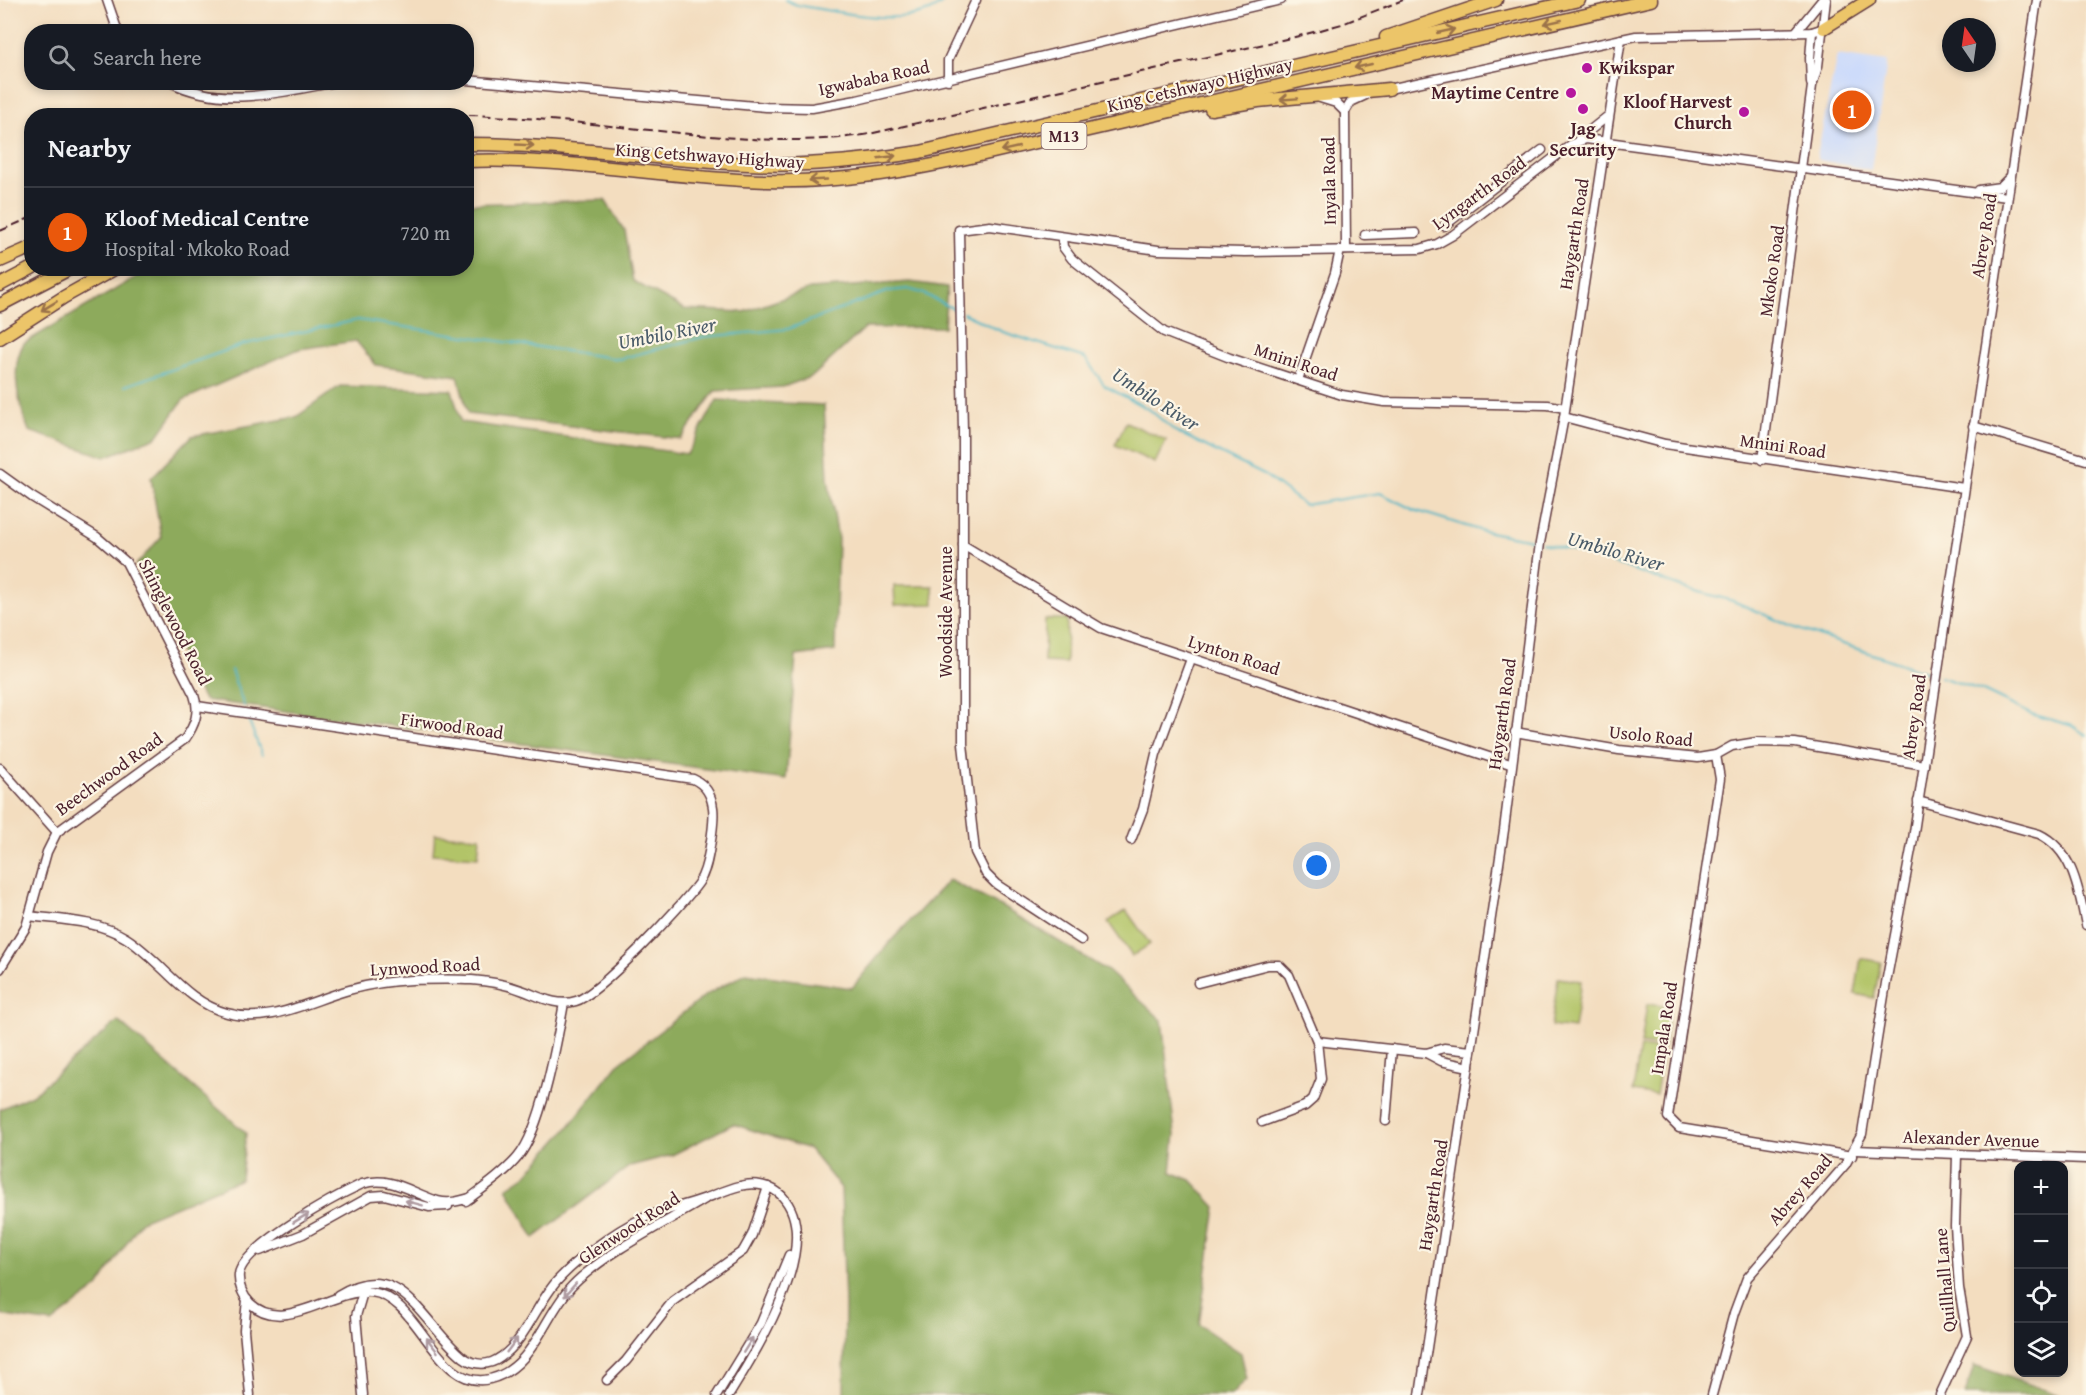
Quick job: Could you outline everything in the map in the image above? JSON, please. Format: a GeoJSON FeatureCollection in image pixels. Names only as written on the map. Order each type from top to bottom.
{"type":"FeatureCollection","features":[{"type":"Feature","properties":{"kind":"highway"},"geometry":{"type":"LineString","coordinates":[[1299,64],[1496,0]]}},
{"type":"Feature","properties":{"kind":"highway","name":"King Cetshwayo Highway"},"geometry":{"type":"LineString","coordinates":[[474,144],[564,147],[748,164],[857,161],[920,152],[1579,0]]}},
{"type":"Feature","properties":{"kind":"highway","name":"King Cetshwayo Highway"},"geometry":{"type":"LineString","coordinates":[[474,161],[534,161],[748,180],[812,181],[884,175],[1651,0]]}},
{"type":"Feature","properties":{"kind":"highway"},"geometry":{"type":"LineString","coordinates":[[1818,30],[1869,0]]}},
{"type":"Feature","properties":{"kind":"highway"},"geometry":{"type":"LineString","coordinates":[[1101,127],[1258,101],[1389,89]]}},
{"type":"Feature","properties":{"kind":"highway"},"geometry":{"type":"LineString","coordinates":[[0,261],[24,250]]}},
{"type":"Feature","properties":{"kind":"highway"},"geometry":{"type":"LineString","coordinates":[[0,285],[24,272]]}},
{"type":"Feature","properties":{"kind":"highway"},"geometry":{"type":"LineString","coordinates":[[0,305],[56,276]]}},
{"type":"Feature","properties":{"kind":"highway"},"geometry":{"type":"LineString","coordinates":[[0,338],[102,276]]}},
{"type":"Feature","properties":{"kind":"street"},"geometry":{"type":"LineString","coordinates":[[107,0],[115,24]]}},
{"type":"Feature","properties":{"kind":"street"},"geometry":{"type":"LineString","coordinates":[[948,80],[948,60],[976,0]]}},
{"type":"Feature","properties":{"kind":"street","name":"Igwababa Road"},"geometry":{"type":"LineString","coordinates":[[474,81],[668,100],[802,108],[856,100],[948,80],[1281,0]]}},
{"type":"Feature","properties":{"kind":"street"},"geometry":{"type":"LineString","coordinates":[[1795,33],[1824,0]]}},
{"type":"Feature","properties":{"kind":"street","name":"Mkoko Road"},"geometry":{"type":"LineString","coordinates":[[1762,460],[1812,86],[1818,66],[1818,30],[1824,0]]}},
{"type":"Feature","properties":{"kind":"street","name":"Abrey Road"},"geometry":{"type":"LineString","coordinates":[[1712,1395],[1737,1301],[1747,1278],[1853,1153],[1862,1134],[1924,765],[2037,0]]}},
{"type":"Feature","properties":{"kind":"street","name":"Inyala Road"},"geometry":{"type":"LineString","coordinates":[[1298,380],[1343,250],[1345,112],[1355,99],[1389,89],[1620,39],[1659,34],[1795,33],[1818,30]]}},
{"type":"Feature","properties":{"kind":"street","name":"Haygarth Road"},"geometry":{"type":"LineString","coordinates":[[1420,1395],[1505,820],[1510,764],[1537,567],[1564,413],[1620,39]]}},
{"type":"Feature","properties":{"kind":"street"},"geometry":{"type":"LineString","coordinates":[[193,90],[205,94],[243,98],[290,90]]}},
{"type":"Feature","properties":{"kind":"street","name":"Inyala Road"},"geometry":{"type":"LineString","coordinates":[[1315,97],[1334,102],[1345,112]]}},
{"type":"Feature","properties":{"kind":"street","name":"Lyngarth Road"},"geometry":{"type":"LineString","coordinates":[[959,230],[990,226],[1158,250],[1343,250],[1432,246],[1446,240],[1608,116]]}},
{"type":"Feature","properties":{"kind":"street"},"geometry":{"type":"LineString","coordinates":[[1579,140],[1605,140],[2007,197]]}},
{"type":"Feature","properties":{"kind":"street"},"geometry":{"type":"LineString","coordinates":[[1444,226],[1542,150]]}},
{"type":"Feature","properties":{"kind":"street"},"geometry":{"type":"LineString","coordinates":[[1958,191],[1998,188],[2010,176]]}},
{"type":"Feature","properties":{"kind":"street"},"geometry":{"type":"LineString","coordinates":[[1466,208],[1474,219]]}},
{"type":"Feature","properties":{"kind":"street","name":"Woodside Avenue"},"geometry":{"type":"LineString","coordinates":[[959,230],[963,339],[963,744],[975,852],[986,874],[996,884],[1082,940]]}},
{"type":"Feature","properties":{"kind":"street"},"geometry":{"type":"LineString","coordinates":[[1365,235],[1416,234]]}},
{"type":"Feature","properties":{"kind":"street"},"geometry":{"type":"LineString","coordinates":[[1383,236],[1383,249]]}},
{"type":"Feature","properties":{"kind":"street","name":"Mnini Road"},"geometry":{"type":"LineString","coordinates":[[1062,237],[1063,248],[1072,260],[1159,329],[1230,358],[1371,402],[1548,405],[1564,413],[1665,444],[1964,488]]}},
{"type":"Feature","properties":{"kind":"street"},"geometry":{"type":"LineString","coordinates":[[1973,426],[2086,460]]}},
{"type":"Feature","properties":{"kind":"street","name":"Shinglewood Road"},"geometry":{"type":"LineString","coordinates":[[0,474],[32,497],[97,537],[126,562],[194,695],[197,706]]}},
{"type":"Feature","properties":{"kind":"street","name":"Lynton Road"},"geometry":{"type":"LineString","coordinates":[[963,545],[1101,628],[1510,764]]}},
{"type":"Feature","properties":{"kind":"street"},"geometry":{"type":"LineString","coordinates":[[1131,840],[1140,820],[1156,754],[1191,658]]}},
{"type":"Feature","properties":{"kind":"street","name":"Firwood Road"},"geometry":{"type":"LineString","coordinates":[[197,706],[669,775],[701,783],[710,795],[713,813],[707,862],[698,883],[598,988],[585,998],[564,1003]]}},
{"type":"Feature","properties":{"kind":"street","name":"Beechwood Road"},"geometry":{"type":"LineString","coordinates":[[0,969],[22,936],[47,852],[57,832],[177,746],[194,725],[197,706]]}},
{"type":"Feature","properties":{"kind":"street","name":"Usolo Road"},"geometry":{"type":"LineString","coordinates":[[1515,732],[1619,750],[1698,758],[1716,755],[1732,746],[1749,743],[1795,743],[1924,765]]}},
{"type":"Feature","properties":{"kind":"street","name":"Impala Road"},"geometry":{"type":"LineString","coordinates":[[1716,755],[1720,779],[1668,1118],[1678,1128],[1853,1153]]}},
{"type":"Feature","properties":{"kind":"street"},"geometry":{"type":"LineString","coordinates":[[0,768],[57,832]]}},
{"type":"Feature","properties":{"kind":"street"},"geometry":{"type":"LineString","coordinates":[[1918,801],[2039,834],[2052,840],[2071,867],[2086,926]]}},
{"type":"Feature","properties":{"kind":"street","name":"Lynwood Road"},"geometry":{"type":"LineString","coordinates":[[29,916],[85,923],[112,931],[140,948],[198,1000],[220,1011],[242,1016],[270,1015],[361,987],[410,980],[464,979],[498,982],[564,1003]]}},
{"type":"Feature","properties":{"kind":"street"},"geometry":{"type":"LineString","coordinates":[[1198,983],[1268,965],[1279,966],[1287,972],[1317,1041],[1321,1079],[1313,1099],[1289,1113],[1262,1122]]}},
{"type":"Feature","properties":{"kind":"street"},"geometry":{"type":"LineString","coordinates":[[254,1253],[303,1234],[371,1196],[384,1195],[435,1207],[461,1204],[470,1198],[511,1164],[526,1145],[547,1078],[564,1003]]}},
{"type":"Feature","properties":{"kind":"street"},"geometry":{"type":"LineString","coordinates":[[1317,1041],[1426,1053],[1441,1061],[1469,1067]]}},
{"type":"Feature","properties":{"kind":"street"},"geometry":{"type":"LineString","coordinates":[[1426,1053],[1443,1048],[1471,1051]]}},
{"type":"Feature","properties":{"kind":"street"},"geometry":{"type":"LineString","coordinates":[[1386,1121],[1392,1049]]}},
{"type":"Feature","properties":{"kind":"street","name":"Alexander Avenue"},"geometry":{"type":"LineString","coordinates":[[1853,1153],[2086,1159]]}},
{"type":"Feature","properties":{"kind":"street","name":"Quillhall Lane"},"geometry":{"type":"LineString","coordinates":[[1940,1395],[1967,1336],[1959,1288],[1957,1257],[1957,1155]]}},
{"type":"Feature","properties":{"kind":"street"},"geometry":{"type":"LineString","coordinates":[[363,1292],[283,1315],[261,1312],[247,1300],[241,1290],[239,1275],[244,1264],[254,1253],[296,1221],[368,1182],[396,1183],[444,1202],[470,1198]]}},
{"type":"Feature","properties":{"kind":"street","name":"Glenwood Road"},"geometry":{"type":"LineString","coordinates":[[367,1282],[384,1284],[405,1295],[463,1357],[472,1363],[488,1363],[498,1359],[511,1348],[553,1287],[574,1266],[633,1224],[741,1185],[754,1184],[768,1187]]}},
{"type":"Feature","properties":{"kind":"street"},"geometry":{"type":"LineString","coordinates":[[607,1380],[626,1361],[673,1301],[743,1251],[752,1235],[768,1187],[780,1195],[790,1207],[796,1244],[788,1280],[771,1326],[729,1395]]}},
{"type":"Feature","properties":{"kind":"street","name":"Glenwood Road"},"geometry":{"type":"LineString","coordinates":[[363,1292],[376,1293],[398,1307],[455,1372],[476,1381],[493,1378],[512,1368],[524,1357],[574,1284],[628,1244],[705,1199]]}},
{"type":"Feature","properties":{"kind":"street"},"geometry":{"type":"LineString","coordinates":[[717,1395],[761,1323],[788,1259],[794,1235]]}},
{"type":"Feature","properties":{"kind":"street"},"geometry":{"type":"LineString","coordinates":[[363,1395],[356,1316],[367,1282]]}},
{"type":"Feature","properties":{"kind":"street"},"geometry":{"type":"LineString","coordinates":[[330,1300],[367,1282]]}},
{"type":"Feature","properties":{"kind":"street"},"geometry":{"type":"LineString","coordinates":[[247,1300],[244,1329],[250,1395]]}},
{"type":"Feature","properties":{"kind":"shaded area"},"geometry":{"type":"Polygon","coordinates":[[[1837,55],[1887,62],[1871,170],[1819,160],[1817,156],[1837,55]]]}},
{"type":"Feature","properties":{"kind":"green space"},"geometry":{"type":"Polygon","coordinates":[[[605,200],[624,230],[633,281],[684,309],[744,312],[810,289],[910,282],[947,287],[944,327],[865,328],[813,376],[783,387],[715,391],[681,439],[468,414],[458,376],[376,365],[356,341],[299,349],[183,400],[157,437],[105,457],[29,431],[19,398],[16,375],[19,353],[24,343],[138,276],[474,276],[474,204],[605,200]]]}},
{"type":"Feature","properties":{"kind":"green space"},"geometry":{"type":"Polygon","coordinates":[[[340,386],[452,390],[461,422],[687,454],[717,400],[824,405],[828,478],[838,539],[835,651],[796,656],[786,780],[204,700],[136,565],[161,537],[151,478],[192,436],[296,417],[340,386]]]}},
{"type":"Feature","properties":{"kind":"green space"},"geometry":{"type":"Polygon","coordinates":[[[1126,422],[1166,440],[1155,463],[1115,445],[1126,422]]]}},
{"type":"Feature","properties":{"kind":"green space"},"geometry":{"type":"Polygon","coordinates":[[[894,586],[933,586],[934,604],[895,605],[894,586]]]}},
{"type":"Feature","properties":{"kind":"green space"},"geometry":{"type":"Polygon","coordinates":[[[1045,619],[1067,619],[1066,663],[1044,662],[1045,619]]]}},
{"type":"Feature","properties":{"kind":"green space"},"geometry":{"type":"Polygon","coordinates":[[[435,834],[480,837],[478,857],[433,854],[435,834]]]}},
{"type":"Feature","properties":{"kind":"green space"},"geometry":{"type":"Polygon","coordinates":[[[949,880],[1002,907],[1108,971],[1162,1020],[1175,1134],[1171,1172],[1191,1180],[1216,1207],[1199,1325],[1241,1353],[1247,1379],[1231,1395],[844,1395],[845,1305],[841,1188],[809,1149],[733,1124],[672,1155],[630,1166],[534,1238],[507,1188],[525,1176],[566,1130],[617,1065],[706,995],[746,973],[852,988],[890,942],[949,880]]]}},
{"type":"Feature","properties":{"kind":"green space"},"geometry":{"type":"Polygon","coordinates":[[[1126,910],[1150,944],[1132,956],[1108,922],[1126,910]]]}},
{"type":"Feature","properties":{"kind":"green space"},"geometry":{"type":"Polygon","coordinates":[[[1861,958],[1881,962],[1874,998],[1855,994],[1861,958]]]}},
{"type":"Feature","properties":{"kind":"green space"},"geometry":{"type":"Polygon","coordinates":[[[1558,978],[1581,981],[1574,1029],[1551,1026],[1558,978]]]}},
{"type":"Feature","properties":{"kind":"green space"},"geometry":{"type":"Polygon","coordinates":[[[1647,1004],[1670,1007],[1664,1047],[1641,1044],[1647,1004]]]}},
{"type":"Feature","properties":{"kind":"green space"},"geometry":{"type":"Polygon","coordinates":[[[118,1021],[246,1133],[241,1179],[141,1221],[98,1287],[52,1323],[0,1315],[0,1109],[32,1095],[118,1021]]]}},
{"type":"Feature","properties":{"kind":"green space"},"geometry":{"type":"Polygon","coordinates":[[[1640,1047],[1663,1050],[1656,1095],[1633,1091],[1640,1047]]]}},
{"type":"Feature","properties":{"kind":"green space"},"geometry":{"type":"Polygon","coordinates":[[[1974,1365],[2059,1395],[1965,1395],[1974,1365]]]}},
{"type":"Feature","properties":{"kind":"waterway"},"geometry":{"type":"LineString","coordinates":[[785,0],[797,5],[874,17],[915,15],[932,10],[945,0]]}},
{"type":"Feature","properties":{"kind":"waterway","name":"Umbilo River"},"geometry":{"type":"LineString","coordinates":[[125,386],[245,344],[358,320],[619,359],[703,337],[788,329],[889,291],[908,289],[922,293],[958,311]]}},
{"type":"Feature","properties":{"kind":"waterway","name":"Umbilo River"},"geometry":{"type":"LineString","coordinates":[[963,313],[1003,332],[1085,358],[1105,386],[1150,410],[1175,431],[1266,476],[1304,505],[1380,493],[1414,510],[1479,530],[1537,541]]}},
{"type":"Feature","properties":{"kind":"waterway","name":"Umbilo River"},"geometry":{"type":"LineString","coordinates":[[1542,543],[1591,555],[1681,587],[1733,601],[1793,627],[1934,675]]}},
{"type":"Feature","properties":{"kind":"waterway"},"geometry":{"type":"LineString","coordinates":[[231,670],[244,706]]}},
{"type":"Feature","properties":{"kind":"waterway","name":"Umbilo River"},"geometry":{"type":"LineString","coordinates":[[1940,677],[1981,690],[2031,714],[2073,726],[2086,735]]}},
{"type":"Feature","properties":{"kind":"waterway"},"geometry":{"type":"LineString","coordinates":[[249,721],[262,755]]}},
{"type":"Feature","properties":{"kind":"railway"},"geometry":{"type":"LineString","coordinates":[[474,115],[565,121],[745,139],[819,139],[869,134],[1299,36],[1342,24],[1403,0]]}},
{"type":"Feature","properties":{"kind":"railway"},"geometry":{"type":"LineString","coordinates":[[0,231],[24,220]]}},
{"type":"Feature","properties":{"kind":"place","name":"Kwikspar"},"geometry":{"type":"Point","coordinates":[1587,68]}},
{"type":"Feature","properties":{"kind":"place","name":"Maytime Centre"},"geometry":{"type":"Point","coordinates":[1571,93]}},
{"type":"Feature","properties":{"kind":"place","name":"Jag Security"},"geometry":{"type":"Point","coordinates":[1583,109]}},
{"type":"Feature","properties":{"kind":"place","name":"Kloof Medical Centre"},"geometry":{"type":"Point","coordinates":[1852,110]}},
{"type":"Feature","properties":{"kind":"place","name":"Kloof Harvest Church"},"geometry":{"type":"Point","coordinates":[1744,112]}}]}
